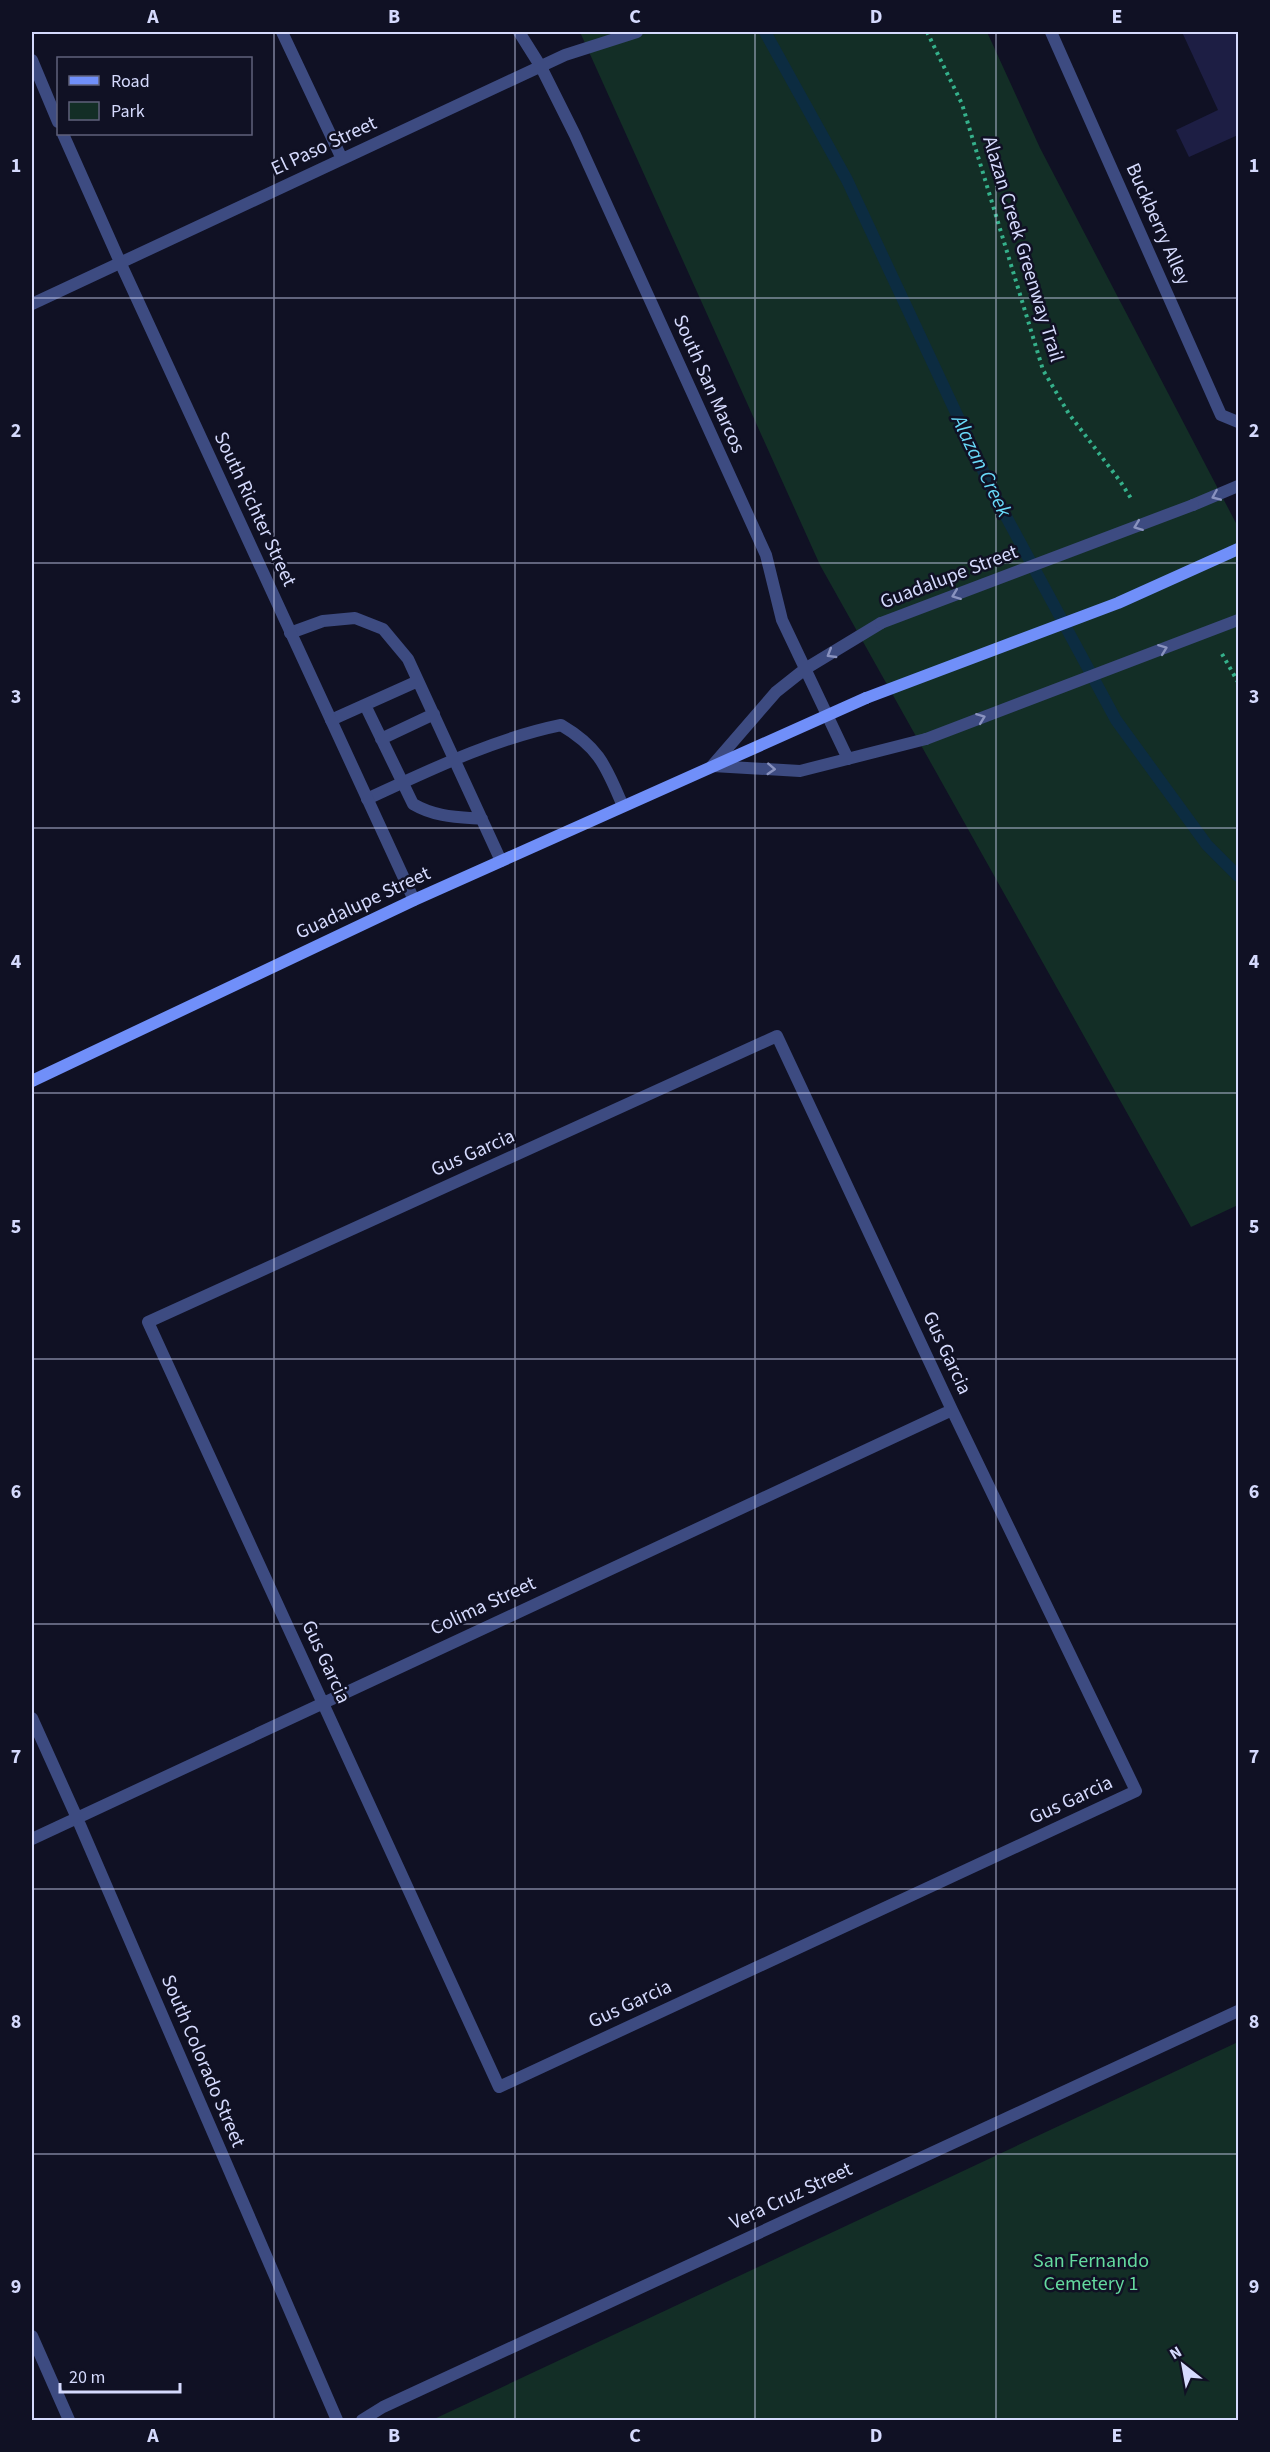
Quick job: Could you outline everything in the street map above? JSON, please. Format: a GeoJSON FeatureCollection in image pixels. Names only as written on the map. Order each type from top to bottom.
{"type":"FeatureCollection","features":[{"type":"Feature","properties":{"kind":"main road","name":"Guadalupe Street"},"geometry":{"type":"LineString","coordinates":[[32,1081],[414,900],[827,715],[866,698],[1118,603],[1239,549]]}},
{"type":"Feature","properties":{"kind":"street"},"geometry":{"type":"LineString","coordinates":[[282,32],[342,159]]}},
{"type":"Feature","properties":{"kind":"street","name":"South San Marcos"},"geometry":{"type":"LineString","coordinates":[[519,32],[541,67],[575,135],[766,555],[782,620],[848,759]]}},
{"type":"Feature","properties":{"kind":"street","name":"El Paso Street"},"geometry":{"type":"LineString","coordinates":[[32,304],[565,55],[637,32]]}},
{"type":"Feature","properties":{"kind":"street","name":"Buckberry Alley"},"geometry":{"type":"LineString","coordinates":[[1051,32],[1221,415],[1239,423]]}},
{"type":"Feature","properties":{"kind":"street"},"geometry":{"type":"LineString","coordinates":[[32,60],[57,120]]}},
{"type":"Feature","properties":{"kind":"street","name":"South Richter Street"},"geometry":{"type":"LineString","coordinates":[[63,135],[414,900]]}},
{"type":"Feature","properties":{"kind":"street","name":"Guadalupe Street"},"geometry":{"type":"LineString","coordinates":[[712,766],[776,692],[805,669],[881,624],[1239,486]]}},
{"type":"Feature","properties":{"kind":"street"},"geometry":{"type":"LineString","coordinates":[[291,633],[323,621],[355,618],[383,629],[408,659],[501,861]]}},
{"type":"Feature","properties":{"kind":"street","name":"Guadalupe Street"},"geometry":{"type":"LineString","coordinates":[[712,766],[800,771],[926,739],[1239,620]]}},
{"type":"Feature","properties":{"kind":"street"},"geometry":{"type":"LineString","coordinates":[[331,720],[418,681]]}},
{"type":"Feature","properties":{"kind":"street"},"geometry":{"type":"LineString","coordinates":[[365,705],[401,784],[413,804],[424,811],[442,816],[482,819]]}},
{"type":"Feature","properties":{"kind":"street"},"geometry":{"type":"LineString","coordinates":[[381,740],[434,714]]}},
{"type":"Feature","properties":{"kind":"street"},"geometry":{"type":"LineString","coordinates":[[367,799],[454,759],[523,733],[561,725],[583,738],[604,764],[624,806]]}},
{"type":"Feature","properties":{"kind":"street","name":"Gus Garcia"},"geometry":{"type":"LineString","coordinates":[[777,1036],[952,1410],[1136,1791],[499,2087],[323,1702],[148,1322],[777,1036]]}},
{"type":"Feature","properties":{"kind":"street","name":"Colima Street"},"geometry":{"type":"LineString","coordinates":[[32,1839],[952,1410]]}},
{"type":"Feature","properties":{"kind":"street","name":"South Colorado Street"},"geometry":{"type":"LineString","coordinates":[[32,1718],[337,2421]]}},
{"type":"Feature","properties":{"kind":"street","name":"Vera Cruz Street"},"geometry":{"type":"LineString","coordinates":[[362,2421],[394,2402],[1239,2011]]}},
{"type":"Feature","properties":{"kind":"street"},"geometry":{"type":"LineString","coordinates":[[32,2336],[69,2421]]}},
{"type":"Feature","properties":{"kind":"path","name":"Alazan Creek Greenway Trail"},"geometry":{"type":"LineString","coordinates":[[927,32],[962,104],[1044,370],[1069,414],[1120,480],[1132,501]]}},
{"type":"Feature","properties":{"kind":"path"},"geometry":{"type":"LineString","coordinates":[[1221,652],[1239,682]]}},
{"type":"Feature","properties":{"kind":"green space"},"geometry":{"type":"Polygon","coordinates":[[[580,32],[987,32],[1040,148],[1238,527],[1238,1205],[1191,1227],[820,565],[580,32]]]}},
{"type":"Feature","properties":{"kind":"green space","name":"San Fernando Cemetery 1"},"geometry":{"type":"Polygon","coordinates":[[[1238,2042],[1238,2420],[432,2420],[1238,2042]]]}},
{"type":"Feature","properties":{"kind":"building"},"geometry":{"type":"Polygon","coordinates":[[[1182,32],[1238,32],[1238,135],[1189,157],[1176,130],[1218,110],[1182,32]]]}},
{"type":"Feature","properties":{"kind":"waterway","name":"Alazan Creek"},"geometry":{"type":"LineString","coordinates":[[765,32],[847,180],[995,496],[1116,720],[1207,845],[1238,876]]}}]}
